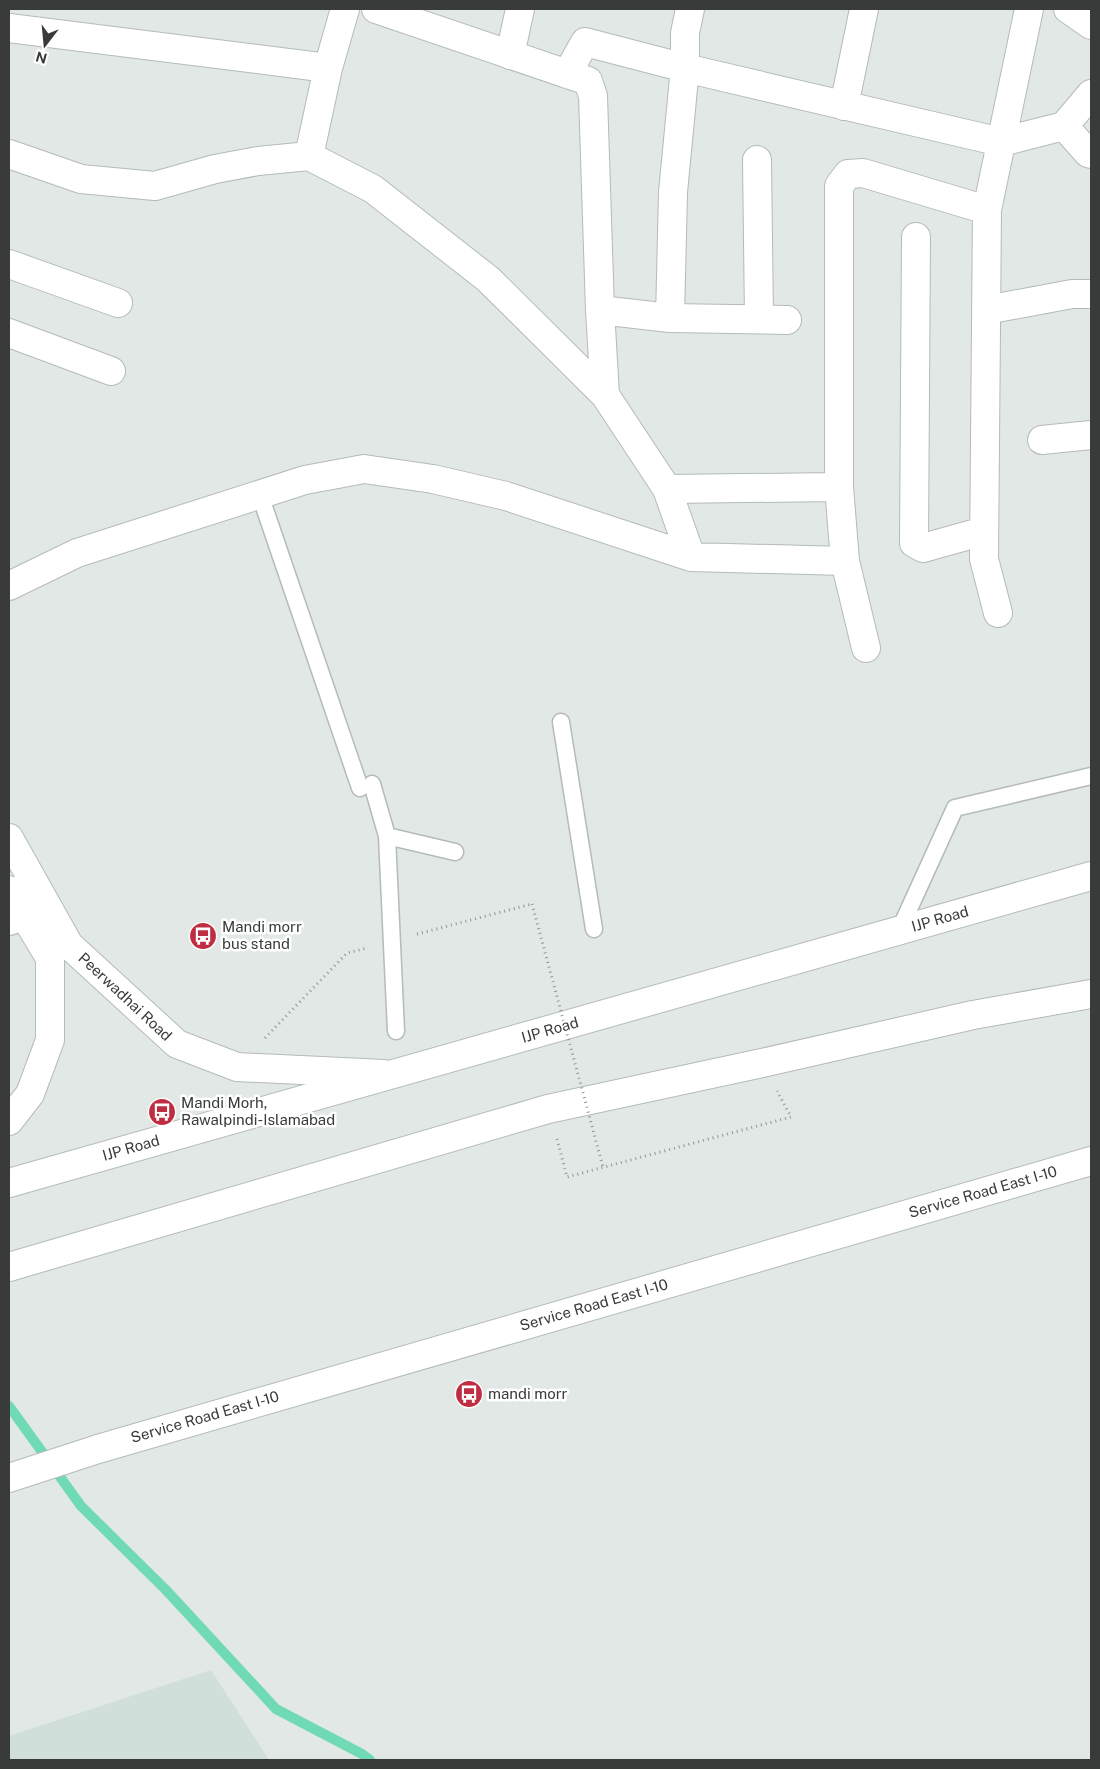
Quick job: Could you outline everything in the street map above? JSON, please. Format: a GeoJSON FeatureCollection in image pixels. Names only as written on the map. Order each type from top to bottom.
{"type":"FeatureCollection","features":[{"type":"Feature","properties":{"kind":"main road"},"geometry":{"type":"LineString","coordinates":[[309,156],[328,68],[345,9]]}},
{"type":"Feature","properties":{"kind":"main road"},"geometry":{"type":"LineString","coordinates":[[376,9],[588,81],[594,96],[600,310],[605,395]]}},
{"type":"Feature","properties":{"kind":"main road"},"geometry":{"type":"LineString","coordinates":[[510,55],[520,9]]}},
{"type":"Feature","properties":{"kind":"main road"},"geometry":{"type":"LineString","coordinates":[[670,318],[673,192],[685,68],[685,33],[690,9]]}},
{"type":"Feature","properties":{"kind":"main road"},"geometry":{"type":"LineString","coordinates":[[844,106],[864,9]]}},
{"type":"Feature","properties":{"kind":"main road"},"geometry":{"type":"LineString","coordinates":[[998,613],[984,559],[986,210],[1029,9]]}},
{"type":"Feature","properties":{"kind":"main road"},"geometry":{"type":"LineString","coordinates":[[1068,9],[1091,25]]}},
{"type":"Feature","properties":{"kind":"main road"},"geometry":{"type":"LineString","coordinates":[[9,28],[328,68]]}},
{"type":"Feature","properties":{"kind":"main road"},"geometry":{"type":"LineString","coordinates":[[567,74],[585,42],[685,68],[1002,142],[1064,126],[1091,94]]}},
{"type":"Feature","properties":{"kind":"main road"},"geometry":{"type":"LineString","coordinates":[[1064,126],[1091,154]]}},
{"type":"Feature","properties":{"kind":"main road"},"geometry":{"type":"LineString","coordinates":[[9,154],[81,179],[155,186],[215,169],[258,161],[309,156],[374,189],[488,279],[605,395],[667,489],[691,557]]}},
{"type":"Feature","properties":{"kind":"main road"},"geometry":{"type":"LineString","coordinates":[[757,160],[759,320]]}},
{"type":"Feature","properties":{"kind":"main road"},"geometry":{"type":"LineString","coordinates":[[866,648],[845,561],[839,487],[840,186],[848,174],[864,173],[986,210]]}},
{"type":"Feature","properties":{"kind":"main road"},"geometry":{"type":"LineString","coordinates":[[916,237],[914,543],[923,548],[984,531]]}},
{"type":"Feature","properties":{"kind":"main road"},"geometry":{"type":"LineString","coordinates":[[9,264],[118,303]]}},
{"type":"Feature","properties":{"kind":"main road"},"geometry":{"type":"LineString","coordinates":[[986,310],[1072,294],[1091,294]]}},
{"type":"Feature","properties":{"kind":"main road"},"geometry":{"type":"LineString","coordinates":[[600,310],[670,318],[787,320]]}},
{"type":"Feature","properties":{"kind":"main road"},"geometry":{"type":"LineString","coordinates":[[9,333],[111,371]]}},
{"type":"Feature","properties":{"kind":"main road"},"geometry":{"type":"LineString","coordinates":[[1042,440],[1091,435]]}},
{"type":"Feature","properties":{"kind":"main road"},"geometry":{"type":"LineString","coordinates":[[9,586],[77,553],[305,480],[364,469],[434,478],[506,496],[691,557],[845,561]]}},
{"type":"Feature","properties":{"kind":"main road"},"geometry":{"type":"LineString","coordinates":[[667,489],[839,487]]}},
{"type":"Feature","properties":{"kind":"main road","name":"Peerwadhai Road"},"geometry":{"type":"LineString","coordinates":[[9,838],[69,946],[177,1044],[237,1067],[391,1075]]}},
{"type":"Feature","properties":{"kind":"main road","name":"IJP Road"},"geometry":{"type":"LineString","coordinates":[[9,1183],[1091,876]]}},
{"type":"Feature","properties":{"kind":"main road"},"geometry":{"type":"LineString","coordinates":[[9,890],[18,924],[50,958],[50,1040],[30,1094],[9,1121]]}},
{"type":"Feature","properties":{"kind":"main road"},"geometry":{"type":"LineString","coordinates":[[9,1266],[548,1109],[974,1015],[1091,994]]}},
{"type":"Feature","properties":{"kind":"main road","name":"Service Road East I-10"},"geometry":{"type":"LineString","coordinates":[[9,1478],[98,1449],[1091,1161]]}},
{"type":"Feature","properties":{"kind":"lane"},"geometry":{"type":"LineString","coordinates":[[260,495],[366,786],[387,836],[396,1031]]}},
{"type":"Feature","properties":{"kind":"lane"},"geometry":{"type":"LineString","coordinates":[[561,722],[594,929]]}},
{"type":"Feature","properties":{"kind":"lane"},"geometry":{"type":"LineString","coordinates":[[899,931],[955,808],[1091,776]]}},
{"type":"Feature","properties":{"kind":"lane"},"geometry":{"type":"LineString","coordinates":[[387,836],[455,852]]}},
{"type":"Feature","properties":{"kind":"path"},"geometry":{"type":"LineString","coordinates":[[412,936],[532,904],[604,1167]]}},
{"type":"Feature","properties":{"kind":"path"},"geometry":{"type":"LineString","coordinates":[[237,1067],[347,953],[375,945]]}},
{"type":"Feature","properties":{"kind":"path"},"geometry":{"type":"LineString","coordinates":[[548,1109],[567,1177],[791,1117]]}},
{"type":"Feature","properties":{"kind":"shaded area"},"geometry":{"type":"Polygon","coordinates":[[[211,1670],[269,1760],[9,1760],[9,1736],[211,1670]]]}},
{"type":"Feature","properties":{"kind":"waterway"},"geometry":{"type":"LineString","coordinates":[[9,1406],[81,1506],[166,1590],[276,1709],[370,1760]]}},
{"type":"Feature","properties":{"kind":"place","name":"Mandi morr bus stand"},"geometry":{"type":"Point","coordinates":[203,936]}},
{"type":"Feature","properties":{"kind":"place","name":"Mandi Morh, Rawalpindi-Islamabad"},"geometry":{"type":"Point","coordinates":[162,1112]}},
{"type":"Feature","properties":{"kind":"place","name":"mandi morr"},"geometry":{"type":"Point","coordinates":[469,1394]}}]}
